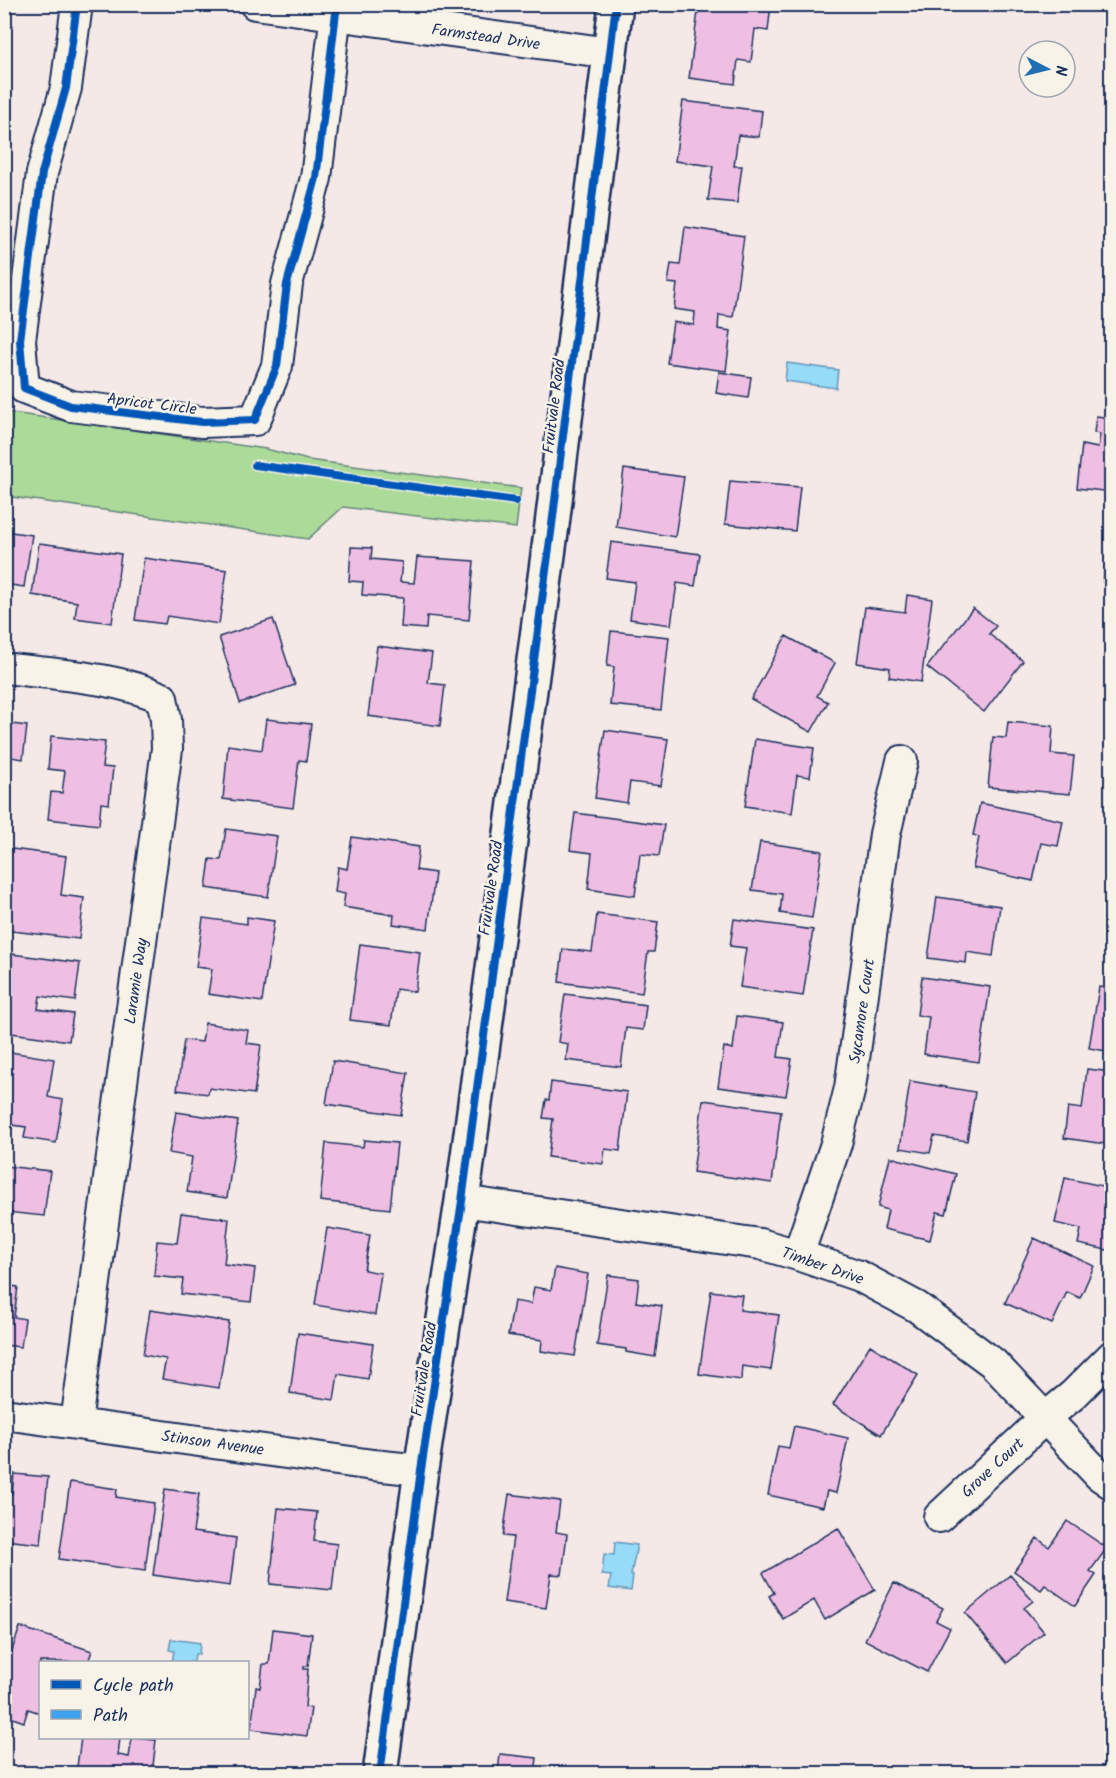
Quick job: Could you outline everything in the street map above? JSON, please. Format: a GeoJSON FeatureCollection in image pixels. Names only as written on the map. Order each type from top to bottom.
{"type":"FeatureCollection","features":[{"type":"Feature","properties":{"kind":"street","name":"Apricot Circle"},"geometry":{"type":"LineString","coordinates":[[77,4],[66,88],[42,173],[20,340],[24,388],[70,406],[202,422],[255,420],[277,366],[287,284],[316,178],[336,10]]}},
{"type":"Feature","properties":{"kind":"street","name":"Farmstead Drive"},"geometry":{"type":"LineString","coordinates":[[255,4],[336,10],[610,52]]}},
{"type":"Feature","properties":{"kind":"street","name":"Fruitvale Road"},"geometry":{"type":"LineString","coordinates":[[380,1773],[462,1201],[550,537],[616,4]]}},
{"type":"Feature","properties":{"kind":"street","name":"Laramie Way"},"geometry":{"type":"LineString","coordinates":[[4,668],[115,682],[144,690],[162,698],[166,718],[167,749],[76,1423]]}},
{"type":"Feature","properties":{"kind":"street","name":"Sycamore Court"},"geometry":{"type":"LineString","coordinates":[[798,1255],[836,1144],[850,1088],[885,834],[902,761]]}},
{"type":"Feature","properties":{"kind":"street","name":"Timber Drive"},"geometry":{"type":"LineString","coordinates":[[462,1201],[760,1244],[859,1276],[917,1307],[993,1363],[1099,1475],[1112,1484]]}},
{"type":"Feature","properties":{"kind":"street","name":"Grove Court"},"geometry":{"type":"LineString","coordinates":[[939,1516],[1044,1418],[1073,1395],[1112,1356]]}},
{"type":"Feature","properties":{"kind":"street","name":"Stinson Avenue"},"geometry":{"type":"LineString","coordinates":[[4,1413],[422,1470]]}},
{"type":"Feature","properties":{"kind":"green space"},"geometry":{"type":"Polygon","coordinates":[[[5,412],[266,449],[308,460],[521,488],[516,528],[343,507],[308,539],[5,496],[5,412]]]}},
{"type":"Feature","properties":{"kind":"water"},"geometry":{"type":"Polygon","coordinates":[[[787,363],[838,370],[836,388],[785,381],[787,363]]]}},
{"type":"Feature","properties":{"kind":"water"},"geometry":{"type":"Polygon","coordinates":[[[615,1542],[637,1545],[631,1575],[633,1576],[631,1591],[609,1588],[611,1576],[602,1575],[604,1554],[614,1555],[615,1542]]]}},
{"type":"Feature","properties":{"kind":"water"},"geometry":{"type":"Polygon","coordinates":[[[171,1639],[200,1643],[199,1654],[195,1654],[194,1661],[172,1661],[174,1651],[169,1650],[171,1639]]]}},
{"type":"Feature","properties":{"kind":"building"},"geometry":{"type":"Polygon","coordinates":[[[699,4],[771,4],[768,31],[755,29],[751,62],[738,60],[735,84],[689,78],[699,4]]]}},
{"type":"Feature","properties":{"kind":"building"},"geometry":{"type":"Polygon","coordinates":[[[683,101],[762,111],[759,137],[738,135],[734,166],[742,166],[737,203],[708,200],[713,166],[675,161],[683,101]]]}},
{"type":"Feature","properties":{"kind":"building"},"geometry":{"type":"Polygon","coordinates":[[[685,227],[744,236],[733,317],[719,315],[718,329],[731,331],[726,371],[667,363],[673,322],[694,325],[695,312],[674,309],[677,284],[668,283],[671,264],[680,265],[685,227]]]}},
{"type":"Feature","properties":{"kind":"building"},"geometry":{"type":"Polygon","coordinates":[[[719,372],[751,377],[748,398],[716,393],[719,372]]]}},
{"type":"Feature","properties":{"kind":"building"},"geometry":{"type":"Polygon","coordinates":[[[1096,416],[1112,418],[1112,492],[1077,488],[1082,445],[1098,448],[1100,434],[1094,433],[1096,416]]]}},
{"type":"Feature","properties":{"kind":"building"},"geometry":{"type":"Polygon","coordinates":[[[624,469],[684,477],[675,537],[616,527],[624,469]]]}},
{"type":"Feature","properties":{"kind":"building"},"geometry":{"type":"Polygon","coordinates":[[[730,481],[800,487],[795,531],[725,524],[730,481]]]}},
{"type":"Feature","properties":{"kind":"building"},"geometry":{"type":"Polygon","coordinates":[[[1112,520],[1112,583],[1103,582],[1112,520]]]}},
{"type":"Feature","properties":{"kind":"building"},"geometry":{"type":"Polygon","coordinates":[[[4,531],[32,535],[24,587],[4,584],[4,531]]]}},
{"type":"Feature","properties":{"kind":"building"},"geometry":{"type":"Polygon","coordinates":[[[611,542],[700,554],[695,586],[677,583],[671,625],[630,619],[635,582],[606,578],[611,542]]]}},
{"type":"Feature","properties":{"kind":"building"},"geometry":{"type":"Polygon","coordinates":[[[39,543],[121,554],[112,623],[75,618],[77,602],[32,595],[39,543]]]}},
{"type":"Feature","properties":{"kind":"building"},"geometry":{"type":"Polygon","coordinates":[[[351,547],[372,548],[371,559],[402,562],[400,582],[414,583],[417,557],[474,561],[469,620],[427,616],[426,629],[401,627],[403,598],[362,595],[363,582],[349,581],[351,547]]]}},
{"type":"Feature","properties":{"kind":"building"},"geometry":{"type":"Polygon","coordinates":[[[144,558],[227,570],[219,624],[167,616],[165,624],[135,620],[144,558]]]}},
{"type":"Feature","properties":{"kind":"building"},"geometry":{"type":"Polygon","coordinates":[[[907,595],[932,599],[921,682],[889,677],[890,668],[857,663],[865,607],[905,612],[907,595]]]}},
{"type":"Feature","properties":{"kind":"building"},"geometry":{"type":"Polygon","coordinates":[[[973,608],[996,626],[989,634],[1023,661],[984,712],[927,667],[973,608]]]}},
{"type":"Feature","properties":{"kind":"building"},"geometry":{"type":"Polygon","coordinates":[[[273,619],[295,685],[240,703],[219,637],[273,619]]]}},
{"type":"Feature","properties":{"kind":"building"},"geometry":{"type":"Polygon","coordinates":[[[611,631],[669,637],[661,710],[610,705],[614,667],[607,666],[611,631]]]}},
{"type":"Feature","properties":{"kind":"building"},"geometry":{"type":"Polygon","coordinates":[[[786,636],[835,663],[817,696],[828,702],[811,732],[751,699],[786,636]]]}},
{"type":"Feature","properties":{"kind":"building"},"geometry":{"type":"Polygon","coordinates":[[[377,646],[432,653],[428,683],[445,685],[440,726],[368,716],[377,646]]]}},
{"type":"Feature","properties":{"kind":"building"},"geometry":{"type":"Polygon","coordinates":[[[266,719],[311,724],[306,761],[299,760],[293,808],[223,799],[228,745],[262,750],[266,719]]]}},
{"type":"Feature","properties":{"kind":"building"},"geometry":{"type":"Polygon","coordinates":[[[1008,722],[1053,726],[1051,754],[1074,756],[1070,794],[988,787],[993,737],[1006,738],[1008,722]]]}},
{"type":"Feature","properties":{"kind":"building"},"geometry":{"type":"Polygon","coordinates":[[[4,723],[27,726],[23,759],[5,756],[4,760],[4,723]]]}},
{"type":"Feature","properties":{"kind":"building"},"geometry":{"type":"Polygon","coordinates":[[[605,730],[668,739],[661,786],[630,782],[627,803],[595,798],[605,730]]]}},
{"type":"Feature","properties":{"kind":"building"},"geometry":{"type":"Polygon","coordinates":[[[51,736],[105,742],[102,767],[113,768],[109,804],[101,803],[99,825],[48,819],[51,792],[62,793],[65,771],[48,769],[51,736]]]}},
{"type":"Feature","properties":{"kind":"building"},"geometry":{"type":"Polygon","coordinates":[[[755,739],[814,748],[810,777],[797,775],[792,813],[745,806],[755,739]]]}},
{"type":"Feature","properties":{"kind":"building"},"geometry":{"type":"Polygon","coordinates":[[[980,803],[1063,821],[1058,846],[1041,843],[1033,881],[973,868],[979,837],[973,835],[980,803]]]}},
{"type":"Feature","properties":{"kind":"building"},"geometry":{"type":"Polygon","coordinates":[[[575,813],[664,825],[659,856],[640,854],[635,896],[588,889],[592,853],[570,850],[575,813]]]}},
{"type":"Feature","properties":{"kind":"building"},"geometry":{"type":"Polygon","coordinates":[[[226,829],[277,836],[268,897],[206,888],[210,859],[221,860],[226,829]]]}},
{"type":"Feature","properties":{"kind":"building"},"geometry":{"type":"Polygon","coordinates":[[[352,837],[419,847],[416,870],[435,873],[428,929],[393,924],[394,915],[343,907],[345,894],[335,892],[338,867],[347,869],[352,837]]]}},
{"type":"Feature","properties":{"kind":"building"},"geometry":{"type":"Polygon","coordinates":[[[760,842],[822,851],[812,918],[780,913],[782,894],[752,890],[760,842]]]}},
{"type":"Feature","properties":{"kind":"building"},"geometry":{"type":"Polygon","coordinates":[[[4,848],[66,856],[61,895],[84,898],[79,939],[4,930],[4,848]]]}},
{"type":"Feature","properties":{"kind":"building"},"geometry":{"type":"Polygon","coordinates":[[[937,897],[1000,906],[993,956],[967,952],[966,963],[928,958],[937,897]]]}},
{"type":"Feature","properties":{"kind":"building"},"geometry":{"type":"Polygon","coordinates":[[[597,914],[658,922],[654,952],[648,952],[642,993],[559,982],[563,949],[592,952],[597,914]]]}},
{"type":"Feature","properties":{"kind":"building"},"geometry":{"type":"Polygon","coordinates":[[[247,917],[274,921],[262,1002],[208,994],[212,969],[196,967],[203,918],[247,924],[247,917]]]}},
{"type":"Feature","properties":{"kind":"building"},"geometry":{"type":"Polygon","coordinates":[[[734,919],[813,930],[803,996],[740,987],[746,948],[730,946],[734,919]]]}},
{"type":"Feature","properties":{"kind":"building"},"geometry":{"type":"Polygon","coordinates":[[[360,944],[420,952],[415,992],[396,989],[391,1025],[350,1020],[360,944]]]}},
{"type":"Feature","properties":{"kind":"building"},"geometry":{"type":"Polygon","coordinates":[[[4,953],[80,963],[75,1001],[40,996],[38,1009],[73,1014],[69,1041],[4,1032],[4,953]]]}},
{"type":"Feature","properties":{"kind":"building"},"geometry":{"type":"Polygon","coordinates":[[[922,977],[990,987],[979,1062],[924,1054],[929,1017],[917,1015],[922,977]]]}},
{"type":"Feature","properties":{"kind":"building"},"geometry":{"type":"Polygon","coordinates":[[[1099,987],[1112,989],[1112,1052],[1089,1048],[1099,987]]]}},
{"type":"Feature","properties":{"kind":"building"},"geometry":{"type":"Polygon","coordinates":[[[565,994],[646,1005],[643,1030],[626,1028],[621,1067],[566,1060],[568,1044],[558,1042],[565,994]]]}},
{"type":"Feature","properties":{"kind":"building"},"geometry":{"type":"Polygon","coordinates":[[[737,1016],[783,1022],[778,1057],[792,1059],[786,1096],[718,1087],[724,1047],[733,1049],[737,1016]]]}},
{"type":"Feature","properties":{"kind":"building"},"geometry":{"type":"Polygon","coordinates":[[[205,1023],[248,1030],[246,1043],[261,1045],[254,1094],[209,1088],[208,1094],[177,1090],[184,1040],[202,1042],[205,1023]]]}},
{"type":"Feature","properties":{"kind":"building"},"geometry":{"type":"Polygon","coordinates":[[[4,1051],[54,1059],[48,1097],[63,1100],[56,1143],[24,1138],[26,1127],[4,1124],[4,1051]]]}},
{"type":"Feature","properties":{"kind":"building"},"geometry":{"type":"Polygon","coordinates":[[[333,1061],[408,1073],[401,1115],[326,1104],[333,1061]]]}},
{"type":"Feature","properties":{"kind":"building"},"geometry":{"type":"Polygon","coordinates":[[[1087,1069],[1112,1072],[1112,1145],[1064,1138],[1068,1107],[1082,1109],[1087,1069]]]}},
{"type":"Feature","properties":{"kind":"building"},"geometry":{"type":"Polygon","coordinates":[[[910,1081],[975,1092],[967,1141],[934,1136],[930,1153],[900,1148],[910,1081]]]}},
{"type":"Feature","properties":{"kind":"building"},"geometry":{"type":"Polygon","coordinates":[[[551,1082],[627,1092],[620,1151],[605,1149],[603,1164],[548,1157],[553,1119],[543,1118],[546,1100],[549,1100],[551,1082]]]}},
{"type":"Feature","properties":{"kind":"building"},"geometry":{"type":"Polygon","coordinates":[[[703,1100],[781,1111],[772,1183],[693,1172],[703,1100]]]}},
{"type":"Feature","properties":{"kind":"building"},"geometry":{"type":"Polygon","coordinates":[[[176,1112],[238,1121],[227,1198],[187,1192],[192,1157],[169,1153],[176,1112]]]}},
{"type":"Feature","properties":{"kind":"building"},"geometry":{"type":"Polygon","coordinates":[[[364,1140],[397,1143],[390,1209],[320,1201],[326,1143],[363,1147],[364,1140]]]}},
{"type":"Feature","properties":{"kind":"building"},"geometry":{"type":"Polygon","coordinates":[[[890,1157],[956,1174],[946,1214],[937,1212],[930,1240],[884,1229],[888,1210],[878,1207],[890,1157]]]}},
{"type":"Feature","properties":{"kind":"building"},"geometry":{"type":"Polygon","coordinates":[[[4,1166],[50,1171],[44,1216],[6,1212],[4,1228],[4,1166]]]}},
{"type":"Feature","properties":{"kind":"building"},"geometry":{"type":"Polygon","coordinates":[[[1065,1178],[1112,1188],[1112,1251],[1078,1244],[1081,1229],[1055,1223],[1065,1178]]]}},
{"type":"Feature","properties":{"kind":"building"},"geometry":{"type":"Polygon","coordinates":[[[181,1213],[229,1219],[224,1264],[255,1268],[251,1302],[181,1294],[183,1279],[154,1276],[157,1241],[177,1243],[181,1213]]]}},
{"type":"Feature","properties":{"kind":"building"},"geometry":{"type":"Polygon","coordinates":[[[327,1228],[370,1235],[364,1270],[381,1273],[375,1315],[315,1305],[327,1228]]]}},
{"type":"Feature","properties":{"kind":"building"},"geometry":{"type":"Polygon","coordinates":[[[1034,1238],[1094,1266],[1080,1298],[1067,1292],[1052,1324],[1005,1303],[1034,1238]]]}},
{"type":"Feature","properties":{"kind":"building"},"geometry":{"type":"Polygon","coordinates":[[[555,1268],[588,1274],[575,1356],[541,1351],[542,1340],[508,1335],[514,1301],[531,1304],[534,1287],[551,1290],[555,1268]]]}},
{"type":"Feature","properties":{"kind":"building"},"geometry":{"type":"Polygon","coordinates":[[[608,1275],[639,1279],[636,1302],[662,1306],[655,1357],[626,1352],[626,1349],[597,1345],[608,1275]]]}},
{"type":"Feature","properties":{"kind":"building"},"geometry":{"type":"Polygon","coordinates":[[[4,1285],[18,1287],[14,1317],[25,1319],[21,1347],[4,1345],[4,1285]]]}},
{"type":"Feature","properties":{"kind":"building"},"geometry":{"type":"Polygon","coordinates":[[[711,1291],[742,1295],[740,1310],[779,1315],[771,1370],[742,1366],[741,1380],[699,1374],[711,1291]]]}},
{"type":"Feature","properties":{"kind":"building"},"geometry":{"type":"Polygon","coordinates":[[[150,1310],[229,1322],[219,1388],[162,1379],[166,1359],[143,1355],[150,1310]]]}},
{"type":"Feature","properties":{"kind":"building"},"geometry":{"type":"Polygon","coordinates":[[[298,1333],[373,1344],[368,1379],[338,1374],[334,1400],[290,1393],[298,1333]]]}},
{"type":"Feature","properties":{"kind":"building"},"geometry":{"type":"Polygon","coordinates":[[[870,1345],[918,1375],[881,1435],[833,1405],[870,1345]]]}},
{"type":"Feature","properties":{"kind":"building"},"geometry":{"type":"Polygon","coordinates":[[[794,1426],[848,1438],[836,1493],[827,1491],[823,1507],[768,1495],[778,1446],[789,1448],[794,1426]]]}},
{"type":"Feature","properties":{"kind":"building"},"geometry":{"type":"Polygon","coordinates":[[[14,1474],[48,1477],[41,1544],[4,1540],[4,1493],[12,1494],[14,1474]]]}},
{"type":"Feature","properties":{"kind":"building"},"geometry":{"type":"Polygon","coordinates":[[[70,1482],[117,1489],[116,1497],[154,1503],[145,1571],[59,1559],[70,1482]]]}},
{"type":"Feature","properties":{"kind":"building"},"geometry":{"type":"Polygon","coordinates":[[[165,1489],[199,1494],[193,1532],[236,1538],[230,1586],[153,1575],[165,1489]]]}},
{"type":"Feature","properties":{"kind":"building"},"geometry":{"type":"Polygon","coordinates":[[[509,1494],[560,1501],[556,1532],[567,1534],[562,1575],[551,1574],[546,1608],[504,1602],[513,1537],[503,1536],[509,1494]]]}},
{"type":"Feature","properties":{"kind":"building"},"geometry":{"type":"Polygon","coordinates":[[[278,1508],[317,1512],[314,1541],[337,1544],[332,1590],[270,1584],[278,1508]]]}},
{"type":"Feature","properties":{"kind":"building"},"geometry":{"type":"Polygon","coordinates":[[[1067,1521],[1107,1548],[1090,1571],[1096,1575],[1075,1606],[1045,1585],[1041,1590],[1014,1571],[1037,1538],[1049,1547],[1067,1521]]]}},
{"type":"Feature","properties":{"kind":"building"},"geometry":{"type":"Polygon","coordinates":[[[838,1528],[875,1590],[825,1620],[814,1600],[783,1619],[769,1596],[774,1593],[763,1573],[838,1528]]]}},
{"type":"Feature","properties":{"kind":"building"},"geometry":{"type":"Polygon","coordinates":[[[1010,1575],[1033,1601],[1024,1608],[1044,1632],[1007,1663],[965,1613],[1010,1575]]]}},
{"type":"Feature","properties":{"kind":"building"},"geometry":{"type":"Polygon","coordinates":[[[894,1583],[943,1608],[936,1621],[950,1628],[927,1672],[865,1640],[894,1583]]]}},
{"type":"Feature","properties":{"kind":"building"},"geometry":{"type":"Polygon","coordinates":[[[20,1627],[92,1651],[88,1661],[39,1661],[39,1713],[28,1709],[24,1722],[4,1715],[4,1674],[20,1627]]]}},
{"type":"Feature","properties":{"kind":"building"},"geometry":{"type":"Polygon","coordinates":[[[273,1629],[312,1634],[308,1666],[304,1666],[304,1669],[308,1669],[305,1707],[311,1708],[307,1736],[251,1729],[256,1687],[260,1688],[263,1664],[269,1664],[273,1629]]]}},
{"type":"Feature","properties":{"kind":"building"},"geometry":{"type":"Polygon","coordinates":[[[81,1739],[120,1739],[118,1755],[129,1757],[132,1739],[156,1740],[152,1774],[76,1774],[81,1739]]]}},
{"type":"Feature","properties":{"kind":"building"},"geometry":{"type":"Polygon","coordinates":[[[500,1754],[537,1758],[535,1774],[498,1774],[500,1754]]]}},
{"type":"Feature","properties":{"kind":"marked path"},"geometry":{"type":"LineString","coordinates":[[4,430],[8,431]]}},
{"type":"Feature","properties":{"kind":"cycle path"},"geometry":{"type":"LineString","coordinates":[[77,4],[66,88],[42,173],[20,340],[24,388],[71,406],[202,422],[255,420],[277,366],[287,284],[316,178],[337,4]]}},
{"type":"Feature","properties":{"kind":"cycle path"},"geometry":{"type":"LineString","coordinates":[[380,1774],[421,1470],[462,1201],[552,525],[616,4]]}},
{"type":"Feature","properties":{"kind":"cycle path"},"geometry":{"type":"LineString","coordinates":[[255,465],[516,501]]}}]}
